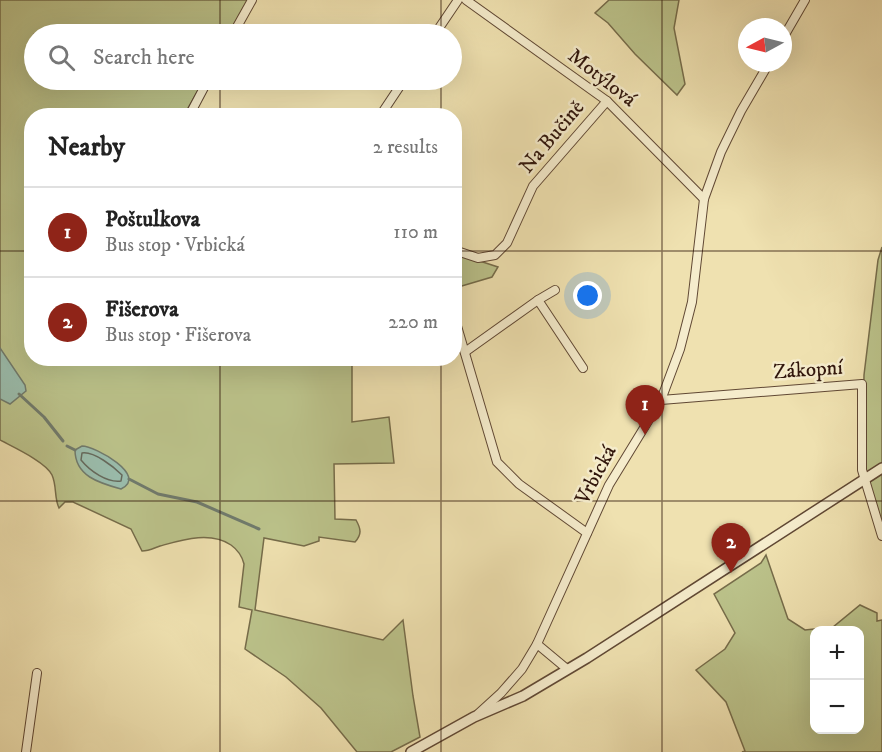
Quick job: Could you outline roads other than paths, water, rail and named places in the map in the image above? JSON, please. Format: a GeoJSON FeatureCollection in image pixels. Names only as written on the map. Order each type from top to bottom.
{"type":"FeatureCollection","features":[{"type":"Feature","properties":{"kind":"street"},"geometry":{"type":"LineString","coordinates":[[239,24],[252,0]]}},
{"type":"Feature","properties":{"kind":"street"},"geometry":{"type":"LineString","coordinates":[[442,24],[458,0]]}},
{"type":"Feature","properties":{"kind":"street","name":"Motýlová"},"geometry":{"type":"LineString","coordinates":[[466,0],[607,101],[704,199]]}},
{"type":"Feature","properties":{"kind":"street"},"geometry":{"type":"LineString","coordinates":[[792,22],[805,0]]}},
{"type":"Feature","properties":{"kind":"street","name":"Vrbická"},"geometry":{"type":"LineString","coordinates":[[411,752],[474,717],[501,693],[522,669],[537,644],[609,485],[661,399],[680,349],[692,302],[704,199],[721,152],[764,72]]}},
{"type":"Feature","properties":{"kind":"street"},"geometry":{"type":"LineString","coordinates":[[193,108],[203,90]]}},
{"type":"Feature","properties":{"kind":"street"},"geometry":{"type":"LineString","coordinates":[[385,108],[397,90]]}},
{"type":"Feature","properties":{"kind":"street","name":"Na Bučině"},"geometry":{"type":"LineString","coordinates":[[462,253],[478,258],[495,255],[507,243],[533,186],[607,101]]}},
{"type":"Feature","properties":{"kind":"street"},"geometry":{"type":"LineString","coordinates":[[465,352],[555,290]]}},
{"type":"Feature","properties":{"kind":"street"},"geometry":{"type":"LineString","coordinates":[[538,300],[583,368]]}},
{"type":"Feature","properties":{"kind":"street"},"geometry":{"type":"LineString","coordinates":[[462,342],[497,462],[519,484],[587,533]]}},
{"type":"Feature","properties":{"kind":"street","name":"Zákopní"},"geometry":{"type":"LineString","coordinates":[[661,399],[862,384],[861,461],[867,478]]}},
{"type":"Feature","properties":{"kind":"street"},"geometry":{"type":"LineString","coordinates":[[474,717],[523,696],[697,589],[882,468]]}},
{"type":"Feature","properties":{"kind":"street"},"geometry":{"type":"LineString","coordinates":[[867,478],[882,536]]}},
{"type":"Feature","properties":{"kind":"street"},"geometry":{"type":"LineString","coordinates":[[537,644],[567,669]]}},
{"type":"Feature","properties":{"kind":"street"},"geometry":{"type":"LineString","coordinates":[[26,752],[37,673]]}},
{"type":"Feature","properties":{"kind":"water"},"geometry":{"type":"Polygon","coordinates":[[[0,348],[25,385],[26,391],[10,404],[0,399],[0,348]]]}},
{"type":"Feature","properties":{"kind":"water"},"geometry":{"type":"Polygon","coordinates":[[[82,446],[98,451],[117,463],[129,477],[128,483],[121,489],[90,477],[79,466],[76,459],[75,450],[82,446]]]}},
{"type":"Feature","properties":{"kind":"waterway"},"geometry":{"type":"LineString","coordinates":[[19,394],[44,417],[63,441]]}},
{"type":"Feature","properties":{"kind":"waterway"},"geometry":{"type":"LineString","coordinates":[[67,446],[75,450]]}},
{"type":"Feature","properties":{"kind":"waterway"},"geometry":{"type":"LineString","coordinates":[[129,479],[158,494],[197,502],[259,529]]}},
{"type":"Feature","properties":{"kind":"place","name":"Poštulkova"},"geometry":{"type":"Point","coordinates":[645,435]}},
{"type":"Feature","properties":{"kind":"place","name":"Fišerova"},"geometry":{"type":"Point","coordinates":[731,573]}}]}
